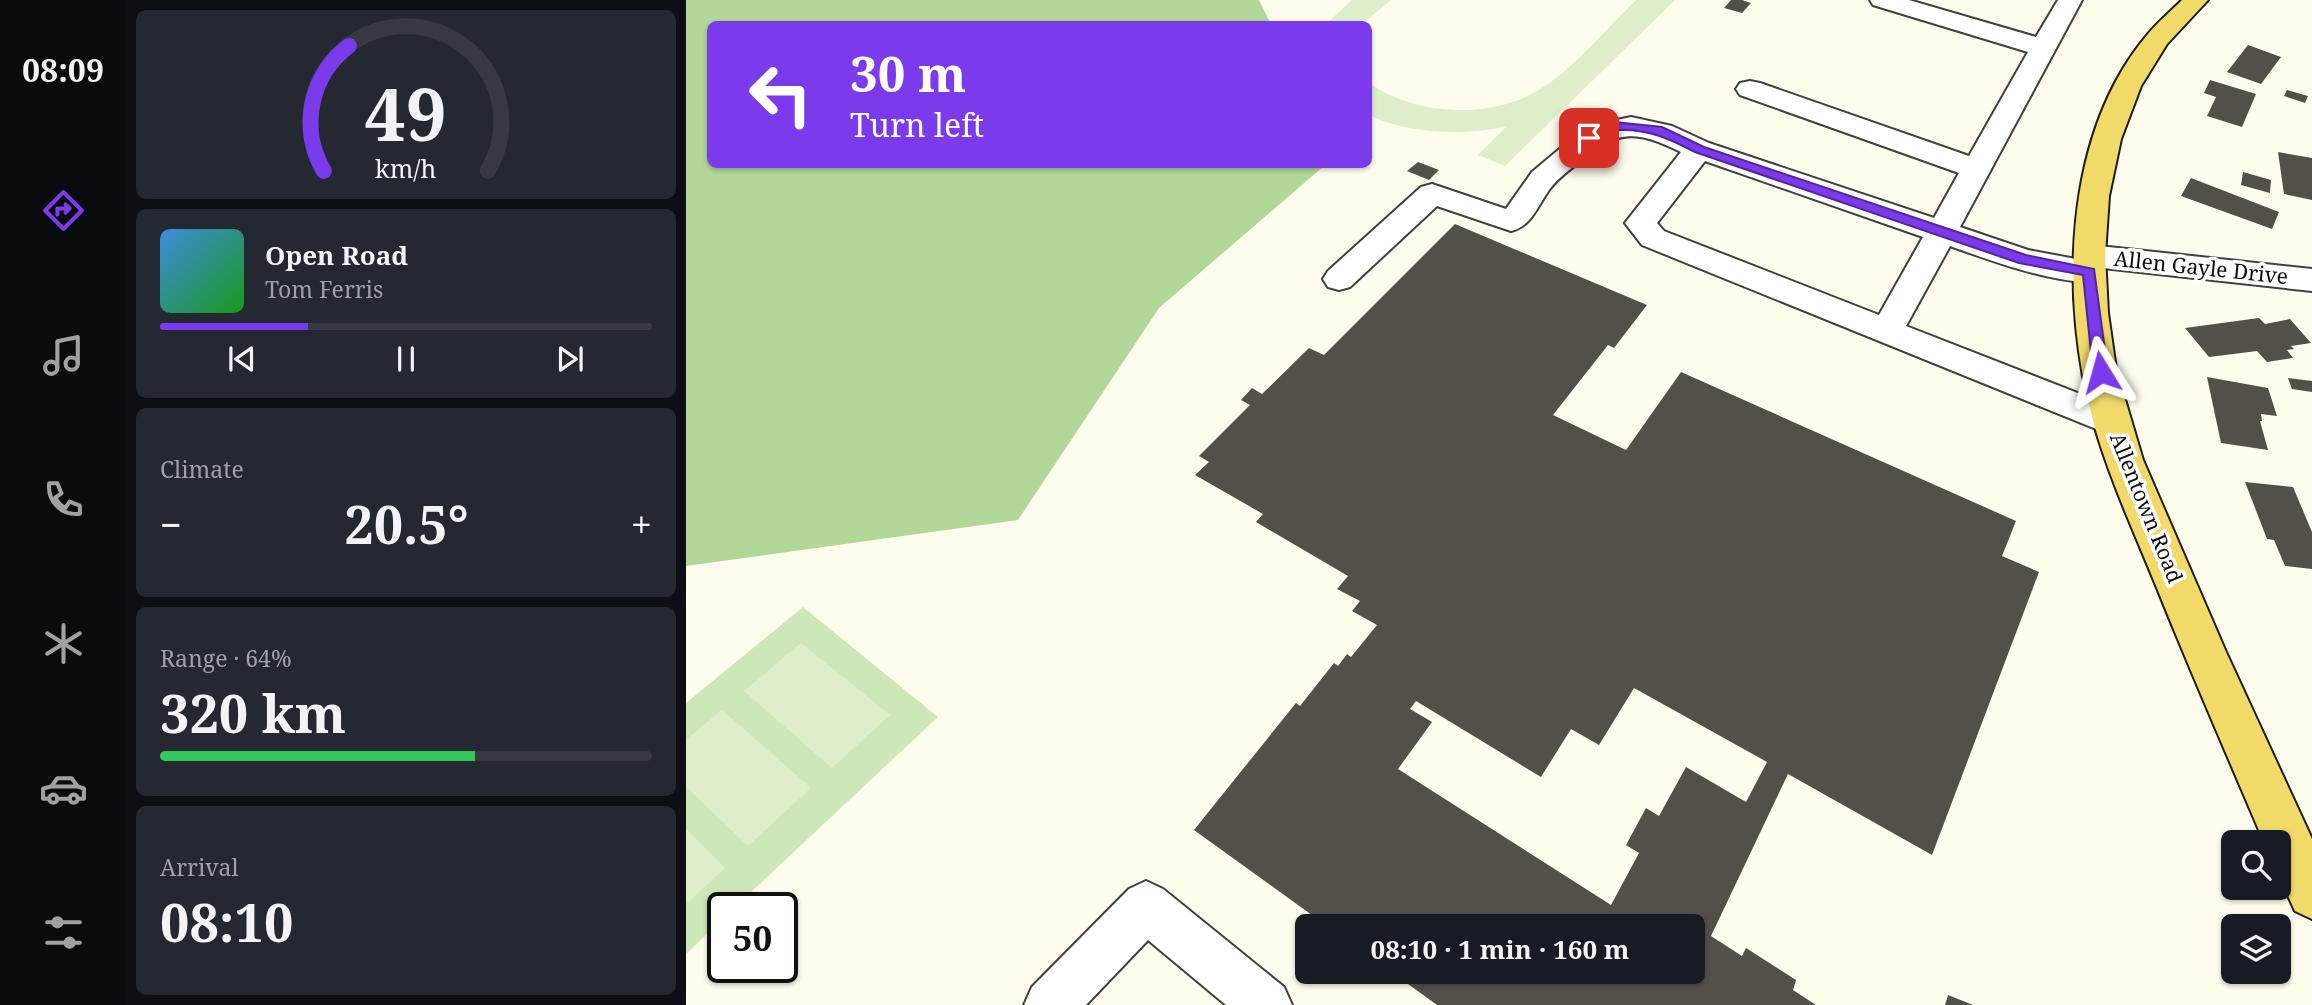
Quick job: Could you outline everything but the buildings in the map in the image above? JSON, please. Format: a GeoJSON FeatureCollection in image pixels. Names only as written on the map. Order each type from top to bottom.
{"type":"FeatureCollection","features":[{"type":"Feature","properties":{"kind":"main road","name":"Allentown Road"},"geometry":{"type":"LineString","coordinates":[[2196,0],[2166,28],[2150,48],[2120,97],[2099,172],[2090,264],[2098,359],[2111,421],[2217,682],[2312,894]]}},
{"type":"Feature","properties":{"kind":"street"},"geometry":{"type":"LineString","coordinates":[[1882,0],[2044,48]]}},
{"type":"Feature","properties":{"kind":"street"},"geometry":{"type":"LineString","coordinates":[[1886,332],[2070,0]]}},
{"type":"Feature","properties":{"kind":"street"},"geometry":{"type":"LineString","coordinates":[[1750,89],[1976,169]]}},
{"type":"Feature","properties":{"kind":"street","name":"Allen Gayle Drive"},"geometry":{"type":"LineString","coordinates":[[1339,279],[1433,194],[1511,220],[1519,215],[1539,182],[1589,138],[1614,126],[1658,129],[1699,149],[2024,260],[2312,279]]}},
{"type":"Feature","properties":{"kind":"street"},"geometry":{"type":"LineString","coordinates":[[1699,149],[1640,223],[1653,238],[2111,421]]}},
{"type":"Feature","properties":{"kind":"street"},"geometry":{"type":"LineString","coordinates":[[1050,1005],[1146,906],[1266,1005]]}},
{"type":"Feature","properties":{"kind":"green space"},"geometry":{"type":"Polygon","coordinates":[[[686,0],[1259,0],[1270,21],[707,21],[707,168],[1322,168],[1159,308],[1018,520],[686,566],[686,0]]]}},
{"type":"Feature","properties":{"kind":"green space"},"geometry":{"type":"Polygon","coordinates":[[[1352,0],[1391,0],[1366,21],[1329,21],[1352,0]]]}},
{"type":"Feature","properties":{"kind":"green space"},"geometry":{"type":"Polygon","coordinates":[[[1636,0],[1675,0],[1505,166],[1478,155],[1506,127],[1436,132],[1385,122],[1372,116],[1372,85],[1388,94],[1431,108],[1478,109],[1522,98],[1542,88],[1590,47],[1636,0]]]}},
{"type":"Feature","properties":{"kind":"green space"},"geometry":{"type":"Polygon","coordinates":[[[803,607],[938,717],[751,892],[707,892],[707,934],[686,954],[686,703],[803,607]]]}},
{"type":"Feature","properties":{"kind":"green space"},"geometry":{"type":"Polygon","coordinates":[[[801,643],[890,715],[832,768],[744,691],[801,643]]]}},
{"type":"Feature","properties":{"kind":"green space"},"geometry":{"type":"Polygon","coordinates":[[[722,710],[811,788],[748,846],[686,787],[686,740],[722,710]]]}},
{"type":"Feature","properties":{"kind":"green space"},"geometry":{"type":"Polygon","coordinates":[[[686,829],[725,868],[686,904],[686,829]]]}},
{"type":"Feature","properties":{"kind":"route"},"geometry":{"type":"LineString","coordinates":[[1589,138],[1614,126],[1658,129],[1699,149],[2024,260],[2089,272],[2101,372]]}}]}
